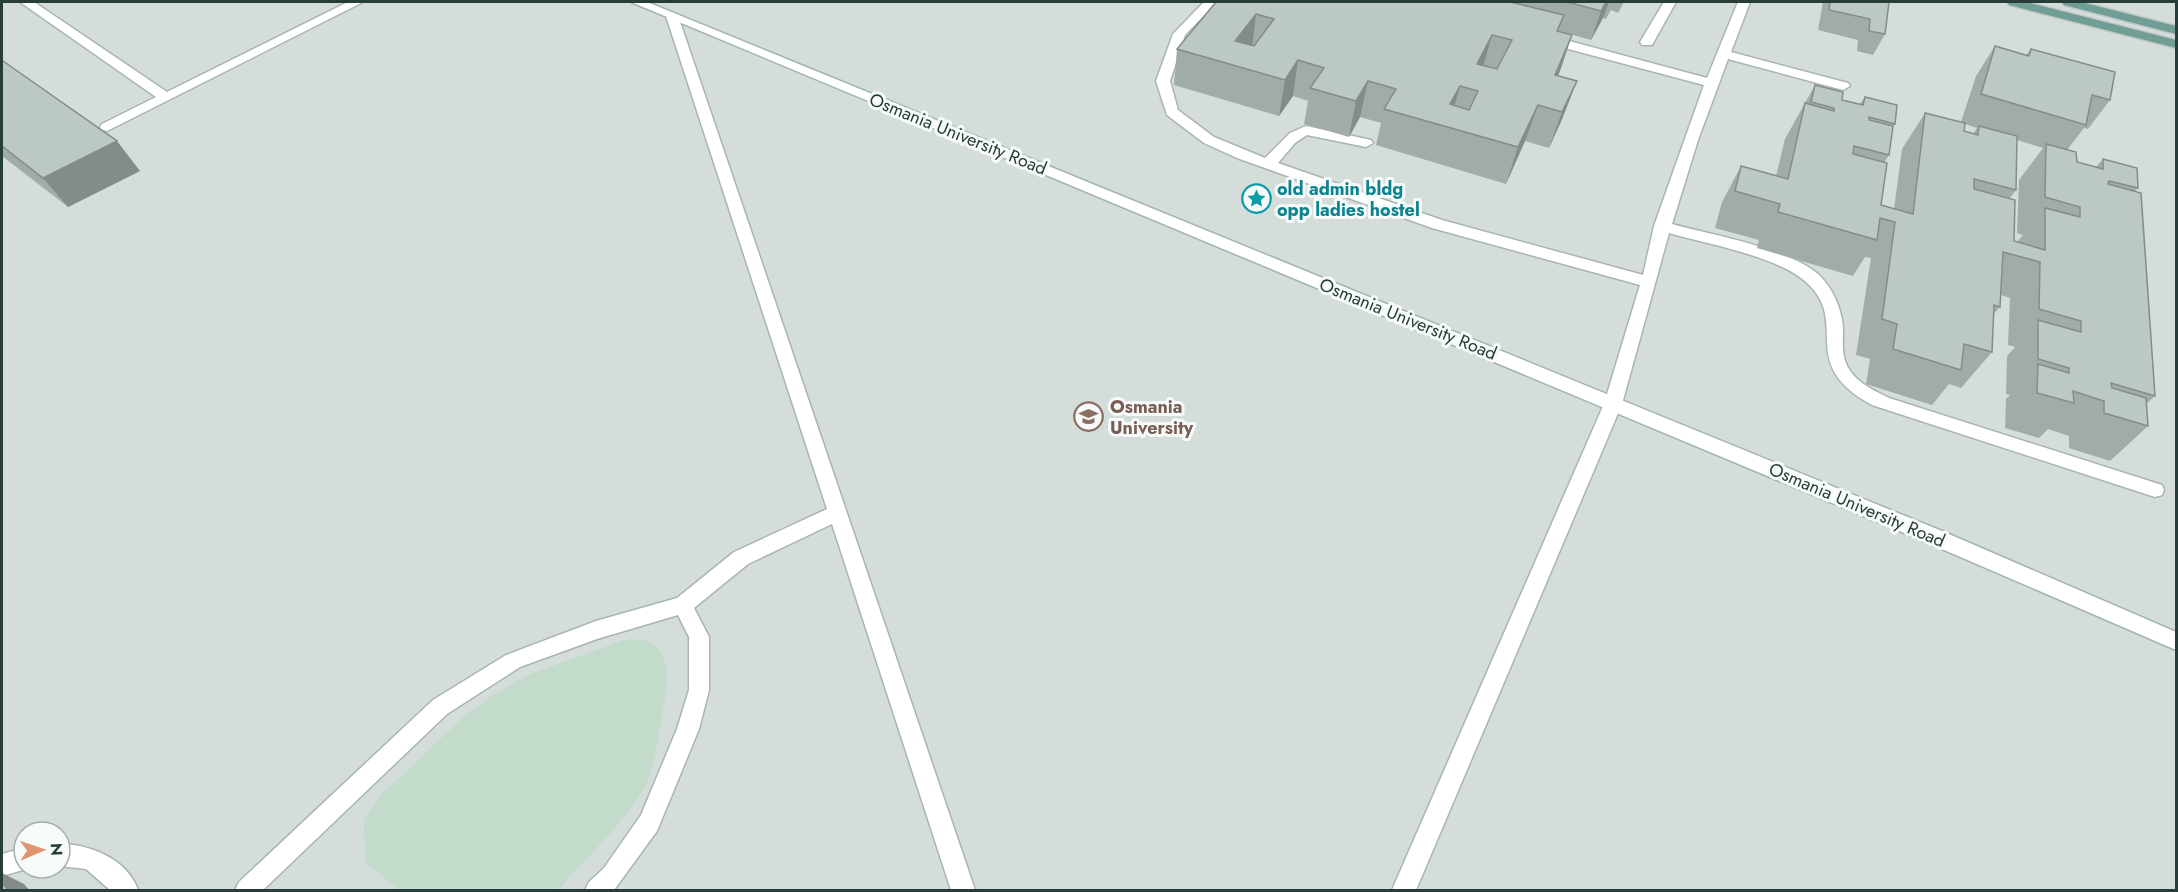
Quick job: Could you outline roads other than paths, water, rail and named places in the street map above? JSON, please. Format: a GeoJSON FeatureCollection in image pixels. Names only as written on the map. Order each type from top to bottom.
{"type":"FeatureCollection","features":[{"type":"Feature","properties":{"kind":"main road"},"geometry":{"type":"LineString","coordinates":[[26,2],[165,98]]}},
{"type":"Feature","properties":{"kind":"main road"},"geometry":{"type":"LineString","coordinates":[[107,126],[357,2]]}},
{"type":"Feature","properties":{"kind":"main road","name":"Osmania University Road"},"geometry":{"type":"LineString","coordinates":[[637,2],[1924,533],[2176,641]]}},
{"type":"Feature","properties":{"kind":"main road"},"geometry":{"type":"LineString","coordinates":[[1211,2],[1179,34],[1163,81],[1172,111],[1209,140],[1268,164],[1437,224],[1649,282]]}},
{"type":"Feature","properties":{"kind":"main road"},"geometry":{"type":"LineString","coordinates":[[1647,42],[1670,2]]}},
{"type":"Feature","properties":{"kind":"main road"},"geometry":{"type":"LineString","coordinates":[[1404,891],[1613,404],[1649,282],[1662,226],[1711,83],[1744,2]]}},
{"type":"Feature","properties":{"kind":"main road"},"geometry":{"type":"LineString","coordinates":[[2013,2],[2176,44]]}},
{"type":"Feature","properties":{"kind":"main road"},"geometry":{"type":"LineString","coordinates":[[2068,2],[2176,30]]}},
{"type":"Feature","properties":{"kind":"main road"},"geometry":{"type":"LineString","coordinates":[[672,16],[963,891]]}},
{"type":"Feature","properties":{"kind":"main road"},"geometry":{"type":"LineString","coordinates":[[1532,35],[1711,83]]}},
{"type":"Feature","properties":{"kind":"main road"},"geometry":{"type":"LineString","coordinates":[[1723,54],[1842,86]]}},
{"type":"Feature","properties":{"kind":"main road"},"geometry":{"type":"LineString","coordinates":[[1268,164],[1290,140],[1306,130],[1366,143]]}},
{"type":"Feature","properties":{"kind":"main road"},"geometry":{"type":"LineString","coordinates":[[1662,226],[1778,260],[1799,268],[1812,278],[1824,292],[1833,312],[1835,356],[1843,375],[1861,391],[1883,403],[2155,490]]}},
{"type":"Feature","properties":{"kind":"main road"},"geometry":{"type":"LineString","coordinates":[[247,891],[440,706],[513,661],[596,630],[683,605],[741,558],[836,513]]}},
{"type":"Feature","properties":{"kind":"main road"},"geometry":{"type":"LineString","coordinates":[[597,891],[612,876],[649,823],[688,729],[699,690],[699,637],[683,605]]}},
{"type":"Feature","properties":{"kind":"main road"},"geometry":{"type":"LineString","coordinates":[[72,855],[97,860],[126,891]]}},
{"type":"Feature","properties":{"kind":"place","name":"old admin bldg opp ladies hostel"},"geometry":{"type":"Point","coordinates":[1256,199]}},
{"type":"Feature","properties":{"kind":"place","name":"Osmania University"},"geometry":{"type":"Point","coordinates":[1089,417]}}]}
